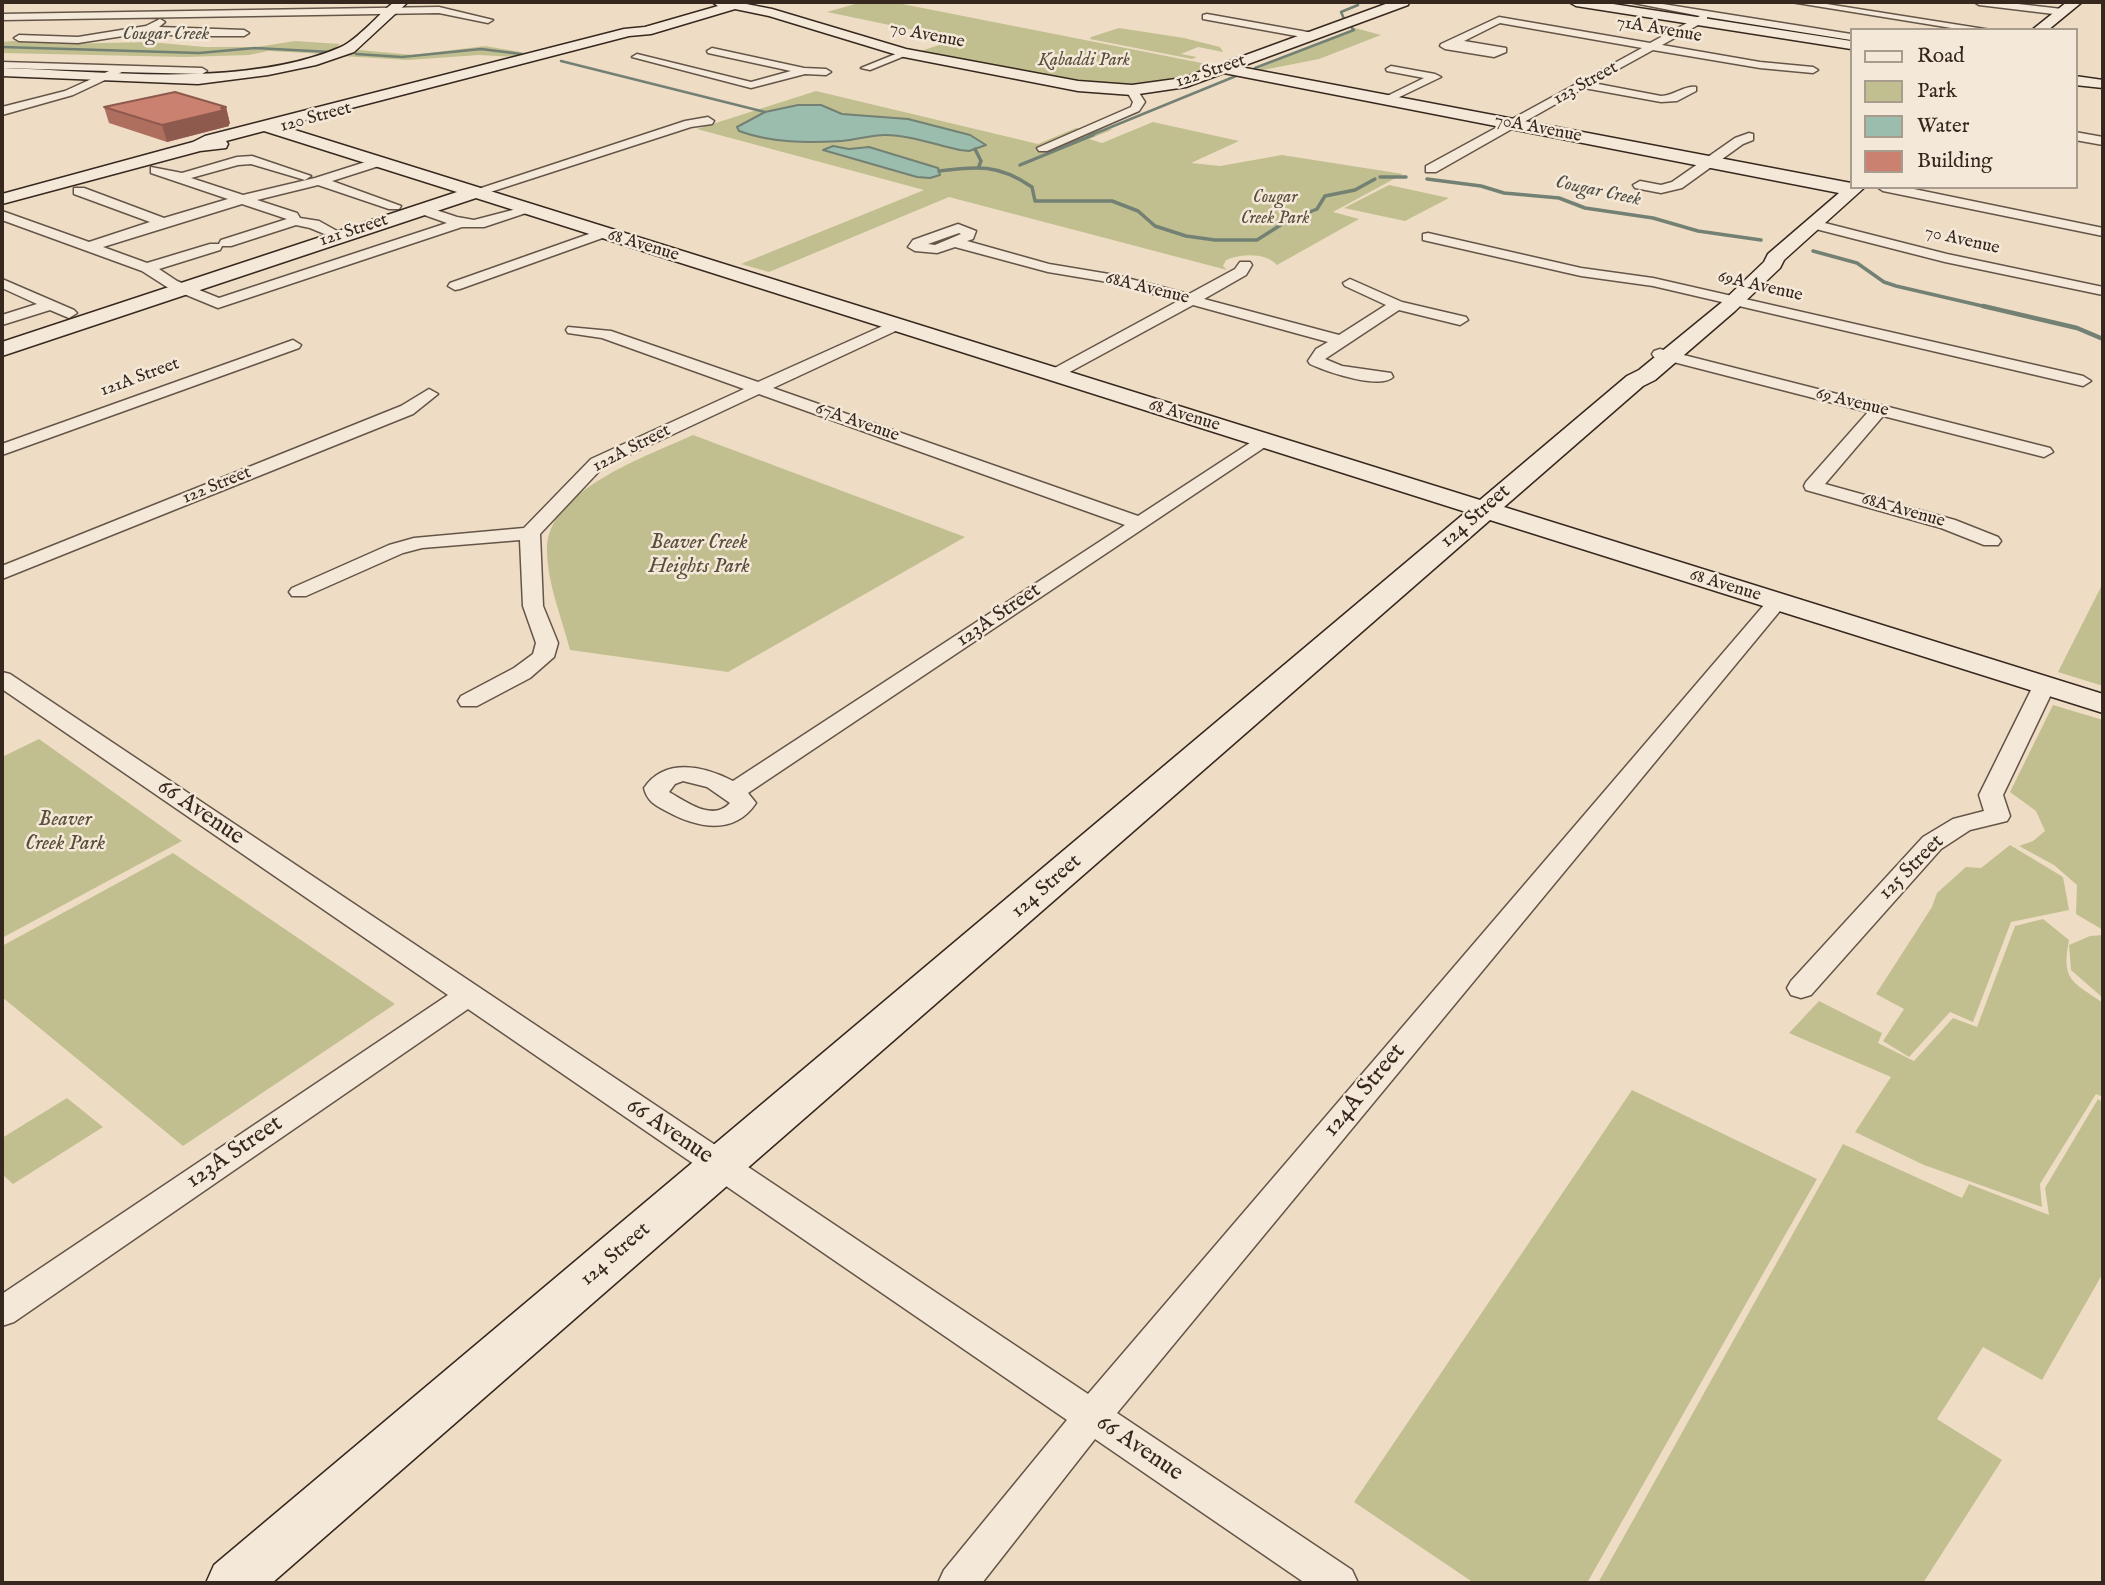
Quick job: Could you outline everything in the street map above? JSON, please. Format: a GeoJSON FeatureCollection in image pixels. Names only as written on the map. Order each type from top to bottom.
{"type":"FeatureCollection","features":[{"type":"Feature","properties":{"kind":"street"},"geometry":{"type":"LineString","coordinates":[[149,29],[190,2]]}},
{"type":"Feature","properties":{"kind":"street"},"geometry":{"type":"LineString","coordinates":[[275,13],[289,2]]}},
{"type":"Feature","properties":{"kind":"street"},"geometry":{"type":"LineString","coordinates":[[439,10],[451,2]]}},
{"type":"Feature","properties":{"kind":"street","name":"122 Street"},"geometry":{"type":"LineString","coordinates":[[1132,90],[1173,86],[1403,2]]}},
{"type":"Feature","properties":{"kind":"street"},"geometry":{"type":"LineString","coordinates":[[1579,2],[1850,41]]}},
{"type":"Feature","properties":{"kind":"street"},"geometry":{"type":"LineString","coordinates":[[1597,2],[1701,20]]}},
{"type":"Feature","properties":{"kind":"street"},"geometry":{"type":"LineString","coordinates":[[1634,2],[1850,41]]}},
{"type":"Feature","properties":{"kind":"street"},"geometry":{"type":"LineString","coordinates":[[1798,2],[1973,28]]}},
{"type":"Feature","properties":{"kind":"street"},"geometry":{"type":"LineString","coordinates":[[1979,2],[2062,12]]}},
{"type":"Feature","properties":{"kind":"street"},"geometry":{"type":"LineString","coordinates":[[2042,28],[2075,2]]}},
{"type":"Feature","properties":{"kind":"street","name":"120 Street"},"geometry":{"type":"LineString","coordinates":[[2,199],[413,87],[432,85],[629,33],[689,20],[733,4]]}},
{"type":"Feature","properties":{"kind":"street","name":"70 Avenue"},"geometry":{"type":"LineString","coordinates":[[733,4],[907,53],[1078,86],[1132,90]]}},
{"type":"Feature","properties":{"kind":"street"},"geometry":{"type":"LineString","coordinates":[[5,69],[198,79],[292,67],[348,49],[396,6]]}},
{"type":"Feature","properties":{"kind":"street"},"geometry":{"type":"LineString","coordinates":[[2,17],[275,13],[396,6],[439,10],[488,20]]}},
{"type":"Feature","properties":{"kind":"street"},"geometry":{"type":"LineString","coordinates":[[68,16],[80,9]]}},
{"type":"Feature","properties":{"kind":"street"},"geometry":{"type":"LineString","coordinates":[[1208,17],[1312,36]]}},
{"type":"Feature","properties":{"kind":"street","name":"71A Avenue"},"geometry":{"type":"LineString","coordinates":[[1454,42],[1499,20],[1760,65],[1812,70]]}},
{"type":"Feature","properties":{"kind":"street","name":"123 Street"},"geometry":{"type":"LineString","coordinates":[[1431,169],[1701,20]]}},
{"type":"Feature","properties":{"kind":"street"},"geometry":{"type":"LineString","coordinates":[[19,38],[78,40],[149,29],[178,33],[244,33]]}},
{"type":"Feature","properties":{"kind":"street"},"geometry":{"type":"LineString","coordinates":[[712,51],[805,71],[826,72]]}},
{"type":"Feature","properties":{"kind":"street"},"geometry":{"type":"LineString","coordinates":[[866,68],[907,53]]}},
{"type":"Feature","properties":{"kind":"street"},"geometry":{"type":"LineString","coordinates":[[637,57],[774,91]]}},
{"type":"Feature","properties":{"kind":"street"},"geometry":{"type":"LineString","coordinates":[[5,69],[202,71]]}},
{"type":"Feature","properties":{"kind":"street"},"geometry":{"type":"LineString","coordinates":[[2,111],[69,93],[124,69]]}},
{"type":"Feature","properties":{"kind":"street","name":"70A Avenue"},"geometry":{"type":"LineString","coordinates":[[1224,69],[1850,188]]}},
{"type":"Feature","properties":{"kind":"street"},"geometry":{"type":"LineString","coordinates":[[1387,100],[1435,78],[1391,69]]}},
{"type":"Feature","properties":{"kind":"street"},"geometry":{"type":"LineString","coordinates":[[751,85],[805,71]]}},
{"type":"Feature","properties":{"kind":"street"},"geometry":{"type":"LineString","coordinates":[[2077,78],[2103,82]]}},
{"type":"Feature","properties":{"kind":"street"},"geometry":{"type":"LineString","coordinates":[[1584,85],[1661,99],[1673,99],[1692,89]]}},
{"type":"Feature","properties":{"kind":"street"},"geometry":{"type":"LineString","coordinates":[[1043,148],[1135,109],[1139,102],[1132,90]]}},
{"type":"Feature","properties":{"kind":"street","name":"121 Street"},"geometry":{"type":"LineString","coordinates":[[2,349],[473,192],[689,124],[708,121]]}},
{"type":"Feature","properties":{"kind":"street","name":"68 Avenue"},"geometry":{"type":"LineString","coordinates":[[270,128],[2103,704]]}},
{"type":"Feature","properties":{"kind":"street"},"geometry":{"type":"LineString","coordinates":[[2077,136],[2103,141]]}},
{"type":"Feature","properties":{"kind":"street"},"geometry":{"type":"LineString","coordinates":[[1640,185],[1661,189],[1677,185],[1749,137]]}},
{"type":"Feature","properties":{"kind":"street"},"geometry":{"type":"LineString","coordinates":[[182,177],[237,161],[251,160],[394,206]]}},
{"type":"Feature","properties":{"kind":"street"},"geometry":{"type":"LineString","coordinates":[[91,246],[163,222],[188,218],[240,200],[378,162]]}},
{"type":"Feature","properties":{"kind":"street"},"geometry":{"type":"LineString","coordinates":[[156,170],[292,216],[295,221]]}},
{"type":"Feature","properties":{"kind":"street"},"geometry":{"type":"LineString","coordinates":[[1812,224],[1854,189]]}},
{"type":"Feature","properties":{"kind":"street"},"geometry":{"type":"LineString","coordinates":[[1893,189],[2103,232]]}},
{"type":"Feature","properties":{"kind":"street"},"geometry":{"type":"LineString","coordinates":[[79,191],[163,222]]}},
{"type":"Feature","properties":{"kind":"street"},"geometry":{"type":"LineString","coordinates":[[421,209],[458,224],[479,226],[528,210]]}},
{"type":"Feature","properties":{"kind":"street"},"geometry":{"type":"LineString","coordinates":[[2,215],[147,268],[181,288],[218,303],[458,224]]}},
{"type":"Feature","properties":{"kind":"street"},"geometry":{"type":"LineString","coordinates":[[147,268],[295,221],[314,224],[339,236]]}},
{"type":"Feature","properties":{"kind":"street","name":"70 Avenue"},"geometry":{"type":"LineString","coordinates":[[1812,224],[1944,258],[2103,292]]}},
{"type":"Feature","properties":{"kind":"street","name":"124 Street"},"geometry":{"type":"LineString","coordinates":[[233,1583],[1635,381],[1647,376],[1666,355],[1730,299],[1765,262],[1775,258],[1812,224]]}},
{"type":"Feature","properties":{"kind":"street"},"geometry":{"type":"LineString","coordinates":[[455,286],[603,233]]}},
{"type":"Feature","properties":{"kind":"street","name":"69A Avenue"},"geometry":{"type":"LineString","coordinates":[[1428,237],[1581,272],[1653,282],[2083,381]]}},
{"type":"Feature","properties":{"kind":"street","name":"68A Avenue"},"geometry":{"type":"LineString","coordinates":[[954,242],[1048,268],[1115,279],[1340,340]]}},
{"type":"Feature","properties":{"kind":"street"},"geometry":{"type":"LineString","coordinates":[[1055,375],[1241,272],[1245,265]]}},
{"type":"Feature","properties":{"kind":"street"},"geometry":{"type":"LineString","coordinates":[[1350,283],[1397,305],[1434,316],[1460,320]]}},
{"type":"Feature","properties":{"kind":"street"},"geometry":{"type":"LineString","coordinates":[[3,285],[69,313]]}},
{"type":"Feature","properties":{"kind":"street"},"geometry":{"type":"LineString","coordinates":[[2,320],[51,304]]}},
{"type":"Feature","properties":{"kind":"street"},"geometry":{"type":"LineString","coordinates":[[1385,377],[1338,371],[1316,361],[1322,352],[1397,305]]}},
{"type":"Feature","properties":{"kind":"street","name":"122A Street"},"geometry":{"type":"LineString","coordinates":[[530,533],[597,463],[895,325]]}},
{"type":"Feature","properties":{"kind":"street","name":"67A Avenue"},"geometry":{"type":"LineString","coordinates":[[574,330],[605,334],[1139,523]]}},
{"type":"Feature","properties":{"kind":"street","name":"121A Street"},"geometry":{"type":"LineString","coordinates":[[2,450],[293,345]]}},
{"type":"Feature","properties":{"kind":"street","name":"69 Avenue"},"geometry":{"type":"LineString","coordinates":[[1666,355],[2044,452]]}},
{"type":"Feature","properties":{"kind":"street","name":"122 Street"},"geometry":{"type":"LineString","coordinates":[[2,573],[407,410],[429,394]]}},
{"type":"Feature","properties":{"kind":"street","name":"68A Avenue"},"geometry":{"type":"LineString","coordinates":[[1879,410],[1813,486],[1948,524],[1991,541]]}},
{"type":"Feature","properties":{"kind":"street","name":"123A Street"},"geometry":{"type":"LineString","coordinates":[[734,791],[1265,441]]}},
{"type":"Feature","properties":{"kind":"street"},"geometry":{"type":"LineString","coordinates":[[299,592],[396,549],[421,542],[530,533],[533,606],[547,643],[543,657],[522,673],[469,701]]}},
{"type":"Feature","properties":{"kind":"street","name":"124A Street"},"geometry":{"type":"LineString","coordinates":[[958,1583],[1091,1417],[1777,602]]}},
{"type":"Feature","properties":{"kind":"street","name":"66 Avenue"},"geometry":{"type":"LineString","coordinates":[[2,679],[1338,1583]]}},
{"type":"Feature","properties":{"kind":"street","name":"125 Street"},"geometry":{"type":"LineString","coordinates":[[1801,988],[1931,843],[1962,824],[1998,816],[1991,795],[2044,686]]}},
{"type":"Feature","properties":{"kind":"street","name":"123A Street"},"geometry":{"type":"LineString","coordinates":[[2,1312],[468,995]]}},
{"type":"Feature","properties":{"kind":"green space","name":"Kabaddi Park"},"geometry":{"type":"Polygon","coordinates":[[[862,2],[892,2],[1217,66],[1177,82],[1149,86],[1117,87],[1049,78],[918,52],[957,39],[827,12],[862,2]]]}},
{"type":"Feature","properties":{"kind":"green space"},"geometry":{"type":"Polygon","coordinates":[[[1119,28],[1184,38],[1220,47],[1223,52],[1198,47],[1181,54],[1197,57],[1192,59],[1090,39],[1119,28]]]}},
{"type":"Feature","properties":{"kind":"green space"},"geometry":{"type":"Polygon","coordinates":[[[1355,28],[1381,35],[1319,59],[1257,69],[1355,28]]]}},
{"type":"Feature","properties":{"kind":"green space"},"geometry":{"type":"Polygon","coordinates":[[[24,40],[59,44],[150,42],[205,47],[257,47],[295,41],[340,44],[327,54],[268,51],[249,55],[185,57],[2,53],[2,42],[24,40]]]}},
{"type":"Feature","properties":{"kind":"green space"},"geometry":{"type":"Polygon","coordinates":[[[485,46],[526,53],[516,57],[479,55],[408,60],[341,56],[359,50],[413,55],[485,46]]]}},
{"type":"Feature","properties":{"kind":"green space","name":"Cougar Creek Park"},"geometry":{"type":"Polygon","coordinates":[[[816,91],[1038,144],[1076,128],[1094,131],[1114,129],[1089,139],[1102,143],[1153,122],[1239,141],[1191,163],[1220,166],[1282,155],[1403,174],[1333,212],[1359,219],[1277,265],[1260,256],[1239,256],[1226,260],[1223,266],[1227,270],[949,197],[769,272],[741,264],[924,190],[697,129],[816,91]]]}},
{"type":"Feature","properties":{"kind":"green space"},"geometry":{"type":"Polygon","coordinates":[[[1389,185],[1449,198],[1405,221],[1344,208],[1389,185]]]}},
{"type":"Feature","properties":{"kind":"green space","name":"Beaver Creek Heights Park"},"geometry":{"type":"Polygon","coordinates":[[[693,435],[965,537],[728,672],[570,650],[549,575],[547,550],[551,529],[563,510],[603,478],[693,435]]]}},
{"type":"Feature","properties":{"kind":"green space"},"geometry":{"type":"Polygon","coordinates":[[[2103,583],[2103,686],[2058,672],[2103,583]]]}},
{"type":"Feature","properties":{"kind":"green space"},"geometry":{"type":"Polygon","coordinates":[[[2053,705],[2103,720],[2103,930],[2076,914],[2077,885],[2054,865],[2019,846],[2033,841],[2045,831],[2036,811],[2010,792],[2053,705]]]}},
{"type":"Feature","properties":{"kind":"green space","name":"Beaver Creek Park"},"geometry":{"type":"Polygon","coordinates":[[[39,739],[182,841],[2,938],[2,757],[39,739]]]}},
{"type":"Feature","properties":{"kind":"green space"},"geometry":{"type":"Polygon","coordinates":[[[2010,845],[2063,877],[2069,910],[2011,922],[1973,1022],[1950,1012],[1909,1057],[1883,1041],[1904,1009],[1876,994],[1932,907],[1937,893],[1966,867],[1981,868],[2010,845]]]}},
{"type":"Feature","properties":{"kind":"green space"},"geometry":{"type":"Polygon","coordinates":[[[173,853],[395,1004],[183,1146],[2,997],[2,946],[173,853]]]}},
{"type":"Feature","properties":{"kind":"green space"},"geometry":{"type":"Polygon","coordinates":[[[2043,919],[2069,940],[2067,964],[2071,979],[2103,1003],[2103,1097],[2096,1094],[2040,1184],[2042,1207],[1924,1165],[1855,1132],[1891,1077],[1789,1033],[1819,1001],[1882,1033],[1878,1043],[1914,1061],[1953,1018],[1977,1027],[2015,926],[2043,919]]]}},
{"type":"Feature","properties":{"kind":"green space"},"geometry":{"type":"Polygon","coordinates":[[[2103,935],[2103,998],[2071,970],[2069,945],[2090,936],[2103,935]]]}},
{"type":"Feature","properties":{"kind":"green space"},"geometry":{"type":"Polygon","coordinates":[[[1632,1090],[1817,1179],[1587,1583],[1474,1583],[1354,1502],[1632,1090]]]}},
{"type":"Feature","properties":{"kind":"green space"},"geometry":{"type":"Polygon","coordinates":[[[67,1098],[103,1127],[13,1184],[2,1174],[2,1138],[67,1098]]]}},
{"type":"Feature","properties":{"kind":"green space"},"geometry":{"type":"Polygon","coordinates":[[[2098,1099],[2103,1102],[2103,1273],[2042,1380],[1983,1347],[1937,1419],[2002,1460],[1923,1583],[1598,1583],[1843,1144],[1962,1198],[1969,1184],[2049,1215],[2045,1188],[2098,1099]]]}},
{"type":"Feature","properties":{"kind":"water"},"geometry":{"type":"Polygon","coordinates":[[[798,105],[821,105],[842,114],[908,119],[970,135],[986,145],[969,151],[894,135],[842,141],[790,141],[751,135],[739,131],[737,127],[765,112],[798,105]]]}},
{"type":"Feature","properties":{"kind":"water"},"geometry":{"type":"Polygon","coordinates":[[[833,146],[849,149],[869,147],[938,168],[940,175],[930,178],[917,177],[823,150],[833,146]]]}},
{"type":"Feature","properties":{"kind":"building"},"geometry":{"type":"Polygon","coordinates":[[[175,92],[226,107],[221,108],[225,110],[162,125],[104,107],[175,92]]]}},
{"type":"Feature","properties":{"kind":"waterway","name":"Cougar Creek"},"geometry":{"type":"LineString","coordinates":[[1345,21],[1341,12],[1358,5]]}},
{"type":"Feature","properties":{"kind":"waterway","name":"Cougar Creek"},"geometry":{"type":"LineString","coordinates":[[1255,68],[1354,30],[1352,28]]}},
{"type":"Feature","properties":{"kind":"waterway","name":"Cougar Creek"},"geometry":{"type":"LineString","coordinates":[[2,47],[199,53],[255,48],[331,52]]}},
{"type":"Feature","properties":{"kind":"waterway","name":"Cougar Creek"},"geometry":{"type":"LineString","coordinates":[[356,54],[402,57],[481,49],[521,54]]}},
{"type":"Feature","properties":{"kind":"waterway","name":"Cougar Creek"},"geometry":{"type":"LineString","coordinates":[[561,61],[765,112]]}},
{"type":"Feature","properties":{"kind":"waterway","name":"Cougar Creek"},"geometry":{"type":"LineString","coordinates":[[1089,136],[1236,76]]}},
{"type":"Feature","properties":{"kind":"waterway","name":"Cougar Creek"},"geometry":{"type":"LineString","coordinates":[[1020,165],[1093,135]]}},
{"type":"Feature","properties":{"kind":"waterway","name":"Cougar Creek"},"geometry":{"type":"LineString","coordinates":[[975,149],[981,161],[979,166]]}},
{"type":"Feature","properties":{"kind":"waterway","name":"Cougar Creek"},"geometry":{"type":"LineString","coordinates":[[939,171],[987,168],[1009,174],[1032,187],[1035,201],[1112,201],[1138,211],[1155,226],[1186,236],[1215,240],[1257,240],[1287,221],[1317,209],[1325,196],[1355,190],[1375,179]]}},
{"type":"Feature","properties":{"kind":"waterway","name":"Cougar Creek"},"geometry":{"type":"LineString","coordinates":[[1380,177],[1406,177]]}},
{"type":"Feature","properties":{"kind":"waterway","name":"Cougar Creek"},"geometry":{"type":"LineString","coordinates":[[1427,179],[1481,186],[1504,193],[1559,198],[1585,208],[1653,218],[1698,231],[1761,240]]}},
{"type":"Feature","properties":{"kind":"waterway","name":"Cougar Creek"},"geometry":{"type":"LineString","coordinates":[[1813,251],[1857,263],[1884,282],[1896,286],[1991,308]]}},
{"type":"Feature","properties":{"kind":"waterway","name":"Cougar Creek"},"geometry":{"type":"LineString","coordinates":[[1983,306],[2077,328],[2103,339]]}}]}
